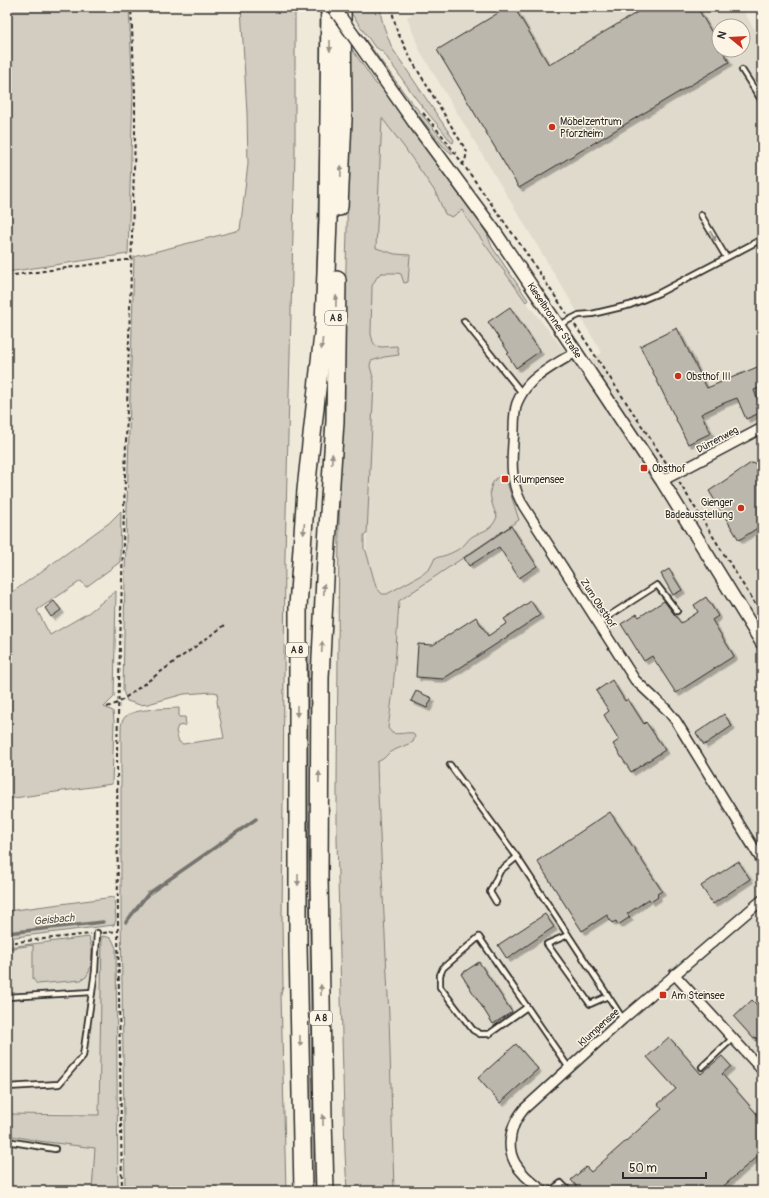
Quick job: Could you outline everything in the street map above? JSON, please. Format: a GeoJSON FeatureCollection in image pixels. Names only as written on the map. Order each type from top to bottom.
{"type":"FeatureCollection","features":[{"type":"Feature","properties":{"kind":"highway","name":"A 8"},"geometry":{"type":"LineString","coordinates":[[303,1189],[298,946],[298,607],[306,490],[324,325],[328,220],[332,7]]}},
{"type":"Feature","properties":{"kind":"highway","name":"A 8"},"geometry":{"type":"LineString","coordinates":[[325,1191],[319,869],[320,678],[335,421],[342,119],[342,7]]}},
{"type":"Feature","properties":{"kind":"highway"},"geometry":{"type":"LineString","coordinates":[[324,1159],[335,1191]]}},
{"type":"Feature","properties":{"kind":"street","name":"Kieselbronner Straße"},"geometry":{"type":"LineString","coordinates":[[332,7],[493,230],[576,352],[662,481],[762,643]]}},
{"type":"Feature","properties":{"kind":"street","name":"Zum Obsthof"},"geometry":{"type":"LineString","coordinates":[[576,352],[542,372],[530,383],[517,402],[512,455],[516,492],[635,680],[667,710],[676,721],[762,861]]}},
{"type":"Feature","properties":{"kind":"street","name":"Dürrenweg"},"geometry":{"type":"LineString","coordinates":[[662,481],[762,428]]}},
{"type":"Feature","properties":{"kind":"street","name":"Klumpensee"},"geometry":{"type":"LineString","coordinates":[[547,1191],[526,1178],[516,1165],[510,1152],[514,1125],[524,1110],[622,1019],[762,900]]}},
{"type":"Feature","properties":{"kind":"street"},"geometry":{"type":"LineString","coordinates":[[674,974],[762,1070]]}},
{"type":"Feature","properties":{"kind":"lane"},"geometry":{"type":"LineString","coordinates":[[742,70],[762,101]]}},
{"type":"Feature","properties":{"kind":"lane"},"geometry":{"type":"LineString","coordinates":[[701,215],[726,257]]}},
{"type":"Feature","properties":{"kind":"lane"},"geometry":{"type":"LineString","coordinates":[[558,326],[579,315],[592,314],[630,305],[659,293],[762,238]]}},
{"type":"Feature","properties":{"kind":"lane"},"geometry":{"type":"LineString","coordinates":[[464,321],[522,393]]}},
{"type":"Feature","properties":{"kind":"lane"},"geometry":{"type":"LineString","coordinates":[[598,623],[657,585],[677,611]]}},
{"type":"Feature","properties":{"kind":"lane"},"geometry":{"type":"LineString","coordinates":[[450,765],[516,857],[622,1019]]}},
{"type":"Feature","properties":{"kind":"lane"},"geometry":{"type":"LineString","coordinates":[[496,902],[490,892],[500,871],[516,857]]}},
{"type":"Feature","properties":{"kind":"lane"},"geometry":{"type":"LineString","coordinates":[[7,1087],[59,1084],[83,1056],[95,971],[97,933]]}},
{"type":"Feature","properties":{"kind":"lane"},"geometry":{"type":"LineString","coordinates":[[568,935],[547,944],[590,1004],[608,996]]}},
{"type":"Feature","properties":{"kind":"lane"},"geometry":{"type":"LineString","coordinates":[[527,1007],[489,1034],[480,1034],[473,1030],[440,987],[440,975],[443,968],[479,937],[569,1068]]}},
{"type":"Feature","properties":{"kind":"lane"},"geometry":{"type":"LineString","coordinates":[[7,998],[92,992]]}},
{"type":"Feature","properties":{"kind":"lane"},"geometry":{"type":"LineString","coordinates":[[702,1067],[733,1038]]}},
{"type":"Feature","properties":{"kind":"lane"},"geometry":{"type":"LineString","coordinates":[[7,1141],[55,1148]]}},
{"type":"Feature","properties":{"kind":"lane"},"geometry":{"type":"LineString","coordinates":[[547,1191],[561,1183],[569,1191]]}},
{"type":"Feature","properties":{"kind":"path"},"geometry":{"type":"LineString","coordinates":[[122,1191],[117,750],[135,93],[131,7]]}},
{"type":"Feature","properties":{"kind":"path"},"geometry":{"type":"LineString","coordinates":[[391,7],[397,31],[412,61],[467,152],[465,161],[460,167],[450,172]]}},
{"type":"Feature","properties":{"kind":"path"},"geometry":{"type":"LineString","coordinates":[[7,276],[131,260]]}},
{"type":"Feature","properties":{"kind":"path"},"geometry":{"type":"LineString","coordinates":[[757,464],[762,461]]}},
{"type":"Feature","properties":{"kind":"path"},"geometry":{"type":"LineString","coordinates":[[107,707],[118,703],[224,626]]}},
{"type":"Feature","properties":{"kind":"path"},"geometry":{"type":"LineString","coordinates":[[7,943],[118,931]]}},
{"type":"Feature","properties":{"kind":"shaded area"},"geometry":{"type":"Polygon","coordinates":[[[12,7],[129,7],[133,92],[128,254],[7,272],[7,28],[12,7]]]}},
{"type":"Feature","properties":{"kind":"shaded area"},"geometry":{"type":"Polygon","coordinates":[[[241,7],[295,7],[295,153],[285,555],[282,922],[283,987],[281,994],[286,1191],[125,1191],[121,915],[121,724],[125,717],[135,712],[143,710],[179,708],[179,717],[185,717],[186,725],[178,726],[176,731],[179,742],[183,744],[224,738],[217,702],[218,693],[184,694],[140,705],[127,701],[123,691],[134,257],[240,230],[248,164],[247,113],[241,7]]]}},
{"type":"Feature","properties":{"kind":"shaded area"},"geometry":{"type":"Polygon","coordinates":[[[320,7],[322,7],[322,244],[315,341],[320,132],[320,7]]]}},
{"type":"Feature","properties":{"kind":"shaded area"},"geometry":{"type":"Polygon","coordinates":[[[349,7],[381,7],[381,16],[392,48],[454,140],[453,143],[417,100],[383,52],[374,46],[349,10],[349,7]]]}},
{"type":"Feature","properties":{"kind":"shaded area"},"geometry":{"type":"Polygon","coordinates":[[[425,7],[741,7],[748,18],[711,18],[711,58],[751,58],[751,24],[762,42],[762,1191],[394,1191],[389,1016],[377,761],[383,759],[390,752],[413,742],[405,732],[398,734],[392,733],[388,728],[395,675],[399,601],[387,594],[382,594],[376,587],[366,551],[374,381],[370,367],[371,361],[399,355],[397,346],[376,346],[373,342],[371,334],[372,286],[381,273],[401,274],[408,282],[410,255],[395,254],[376,248],[381,117],[457,213],[462,210],[526,302],[578,367],[602,353],[420,51],[407,17],[425,7]]]}},
{"type":"Feature","properties":{"kind":"shaded area"},"geometry":{"type":"Polygon","coordinates":[[[360,32],[405,94],[452,151],[452,154],[443,146],[395,86],[359,34],[360,32]]]}},
{"type":"Feature","properties":{"kind":"shaded area"},"geometry":{"type":"Polygon","coordinates":[[[349,45],[376,84],[380,84],[447,178],[469,204],[487,234],[492,247],[528,300],[526,302],[462,210],[452,217],[445,214],[436,193],[382,118],[376,248],[395,254],[410,255],[408,282],[404,283],[401,274],[381,273],[372,286],[371,334],[373,342],[376,346],[382,347],[397,346],[399,355],[371,361],[370,366],[374,381],[367,534],[364,535],[364,549],[366,551],[376,587],[382,594],[387,594],[423,574],[430,568],[435,558],[458,550],[469,539],[490,528],[497,517],[490,494],[492,485],[496,478],[505,476],[519,520],[399,601],[394,681],[388,728],[392,733],[413,733],[415,737],[413,742],[390,752],[383,759],[377,762],[389,1016],[394,1191],[347,1191],[345,1153],[337,785],[339,525],[347,230],[349,45]]]}},
{"type":"Feature","properties":{"kind":"shaded area"},"geometry":{"type":"Polygon","coordinates":[[[121,511],[120,562],[86,587],[81,581],[37,610],[50,635],[88,613],[116,591],[114,697],[104,707],[113,711],[112,784],[7,799],[7,596],[109,523],[121,511]]]}},
{"type":"Feature","properties":{"kind":"shaded area"},"geometry":{"type":"Polygon","coordinates":[[[309,647],[313,647],[318,1191],[314,1191],[312,1097],[308,794],[309,647]]]}},
{"type":"Feature","properties":{"kind":"shaded area"},"geometry":{"type":"Polygon","coordinates":[[[114,897],[116,920],[114,925],[7,938],[7,911],[114,897]]]}},
{"type":"Feature","properties":{"kind":"shaded area"},"geometry":{"type":"Polygon","coordinates":[[[102,936],[99,1115],[63,1113],[7,1114],[7,949],[33,945],[33,979],[37,984],[81,980],[86,977],[92,950],[89,937],[102,936]]]}},
{"type":"Feature","properties":{"kind":"shaded area"},"geometry":{"type":"Polygon","coordinates":[[[102,936],[112,939],[116,948],[118,1191],[92,1191],[95,1148],[39,1141],[7,1135],[7,1114],[99,1115],[102,936]]]}},
{"type":"Feature","properties":{"kind":"shaded area"},"geometry":{"type":"Polygon","coordinates":[[[89,937],[92,950],[91,964],[86,977],[81,980],[37,984],[33,979],[33,945],[7,949],[7,947],[89,937]]]}},
{"type":"Feature","properties":{"kind":"shaded area"},"geometry":{"type":"Polygon","coordinates":[[[7,1125],[108,1125],[108,1191],[7,1191],[7,1125]]]}},
{"type":"Feature","properties":{"kind":"building","name":"Möbelzentrum Pforzheim"},"geometry":{"type":"Polygon","coordinates":[[[508,7],[514,7],[549,65],[646,7],[697,7],[711,31],[711,58],[727,58],[729,62],[519,188],[437,50],[508,7]]]}},
{"type":"Feature","properties":{"kind":"building"},"geometry":{"type":"Polygon","coordinates":[[[510,307],[540,351],[516,368],[507,354],[509,353],[488,322],[510,307]]]}},
{"type":"Feature","properties":{"kind":"building","name":"Obsthof III"},"geometry":{"type":"Polygon","coordinates":[[[677,328],[707,388],[762,365],[762,387],[754,390],[762,412],[746,419],[737,398],[724,403],[701,414],[711,433],[688,444],[640,346],[677,328]]]}},
{"type":"Feature","properties":{"kind":"building","name":"Gienger Badeausstellung"},"geometry":{"type":"Polygon","coordinates":[[[751,463],[757,464],[762,469],[762,525],[739,540],[709,491],[751,463]]]}},
{"type":"Feature","properties":{"kind":"building"},"geometry":{"type":"Polygon","coordinates":[[[511,526],[537,566],[519,578],[499,547],[469,566],[464,558],[511,526]]]}},
{"type":"Feature","properties":{"kind":"building"},"geometry":{"type":"Polygon","coordinates":[[[669,569],[682,590],[673,595],[661,574],[669,569]]]}},
{"type":"Feature","properties":{"kind":"building"},"geometry":{"type":"Polygon","coordinates":[[[706,597],[718,616],[712,620],[734,656],[676,693],[652,656],[644,661],[621,624],[637,614],[639,617],[664,601],[681,623],[698,612],[694,605],[706,597]]]}},
{"type":"Feature","properties":{"kind":"building"},"geometry":{"type":"Polygon","coordinates":[[[54,601],[61,610],[51,617],[45,608],[54,601]]]}},
{"type":"Feature","properties":{"kind":"building"},"geometry":{"type":"Polygon","coordinates":[[[531,601],[540,615],[513,633],[443,679],[416,677],[418,644],[433,645],[476,617],[488,636],[507,623],[504,619],[531,601]]]}},
{"type":"Feature","properties":{"kind":"building"},"geometry":{"type":"Polygon","coordinates":[[[612,680],[625,701],[628,699],[644,724],[646,722],[665,750],[631,772],[613,744],[619,740],[604,715],[609,711],[596,691],[612,680]]]}},
{"type":"Feature","properties":{"kind":"building"},"geometry":{"type":"Polygon","coordinates":[[[416,691],[432,698],[427,708],[411,701],[416,691]]]}},
{"type":"Feature","properties":{"kind":"building"},"geometry":{"type":"Polygon","coordinates":[[[724,714],[732,726],[704,745],[696,733],[724,714]]]}},
{"type":"Feature","properties":{"kind":"building"},"geometry":{"type":"Polygon","coordinates":[[[610,812],[662,891],[657,894],[658,897],[651,902],[649,899],[627,914],[630,917],[618,925],[616,921],[612,923],[607,915],[582,931],[537,861],[610,812]]]}},
{"type":"Feature","properties":{"kind":"building"},"geometry":{"type":"Polygon","coordinates":[[[739,862],[750,879],[713,904],[701,886],[739,862]]]}},
{"type":"Feature","properties":{"kind":"building"},"geometry":{"type":"Polygon","coordinates":[[[545,914],[554,927],[507,959],[498,945],[545,914]]]}},
{"type":"Feature","properties":{"kind":"building"},"geometry":{"type":"Polygon","coordinates":[[[479,962],[512,1012],[493,1024],[461,974],[479,962]]]}},
{"type":"Feature","properties":{"kind":"building"},"geometry":{"type":"Polygon","coordinates":[[[752,1000],[758,1006],[762,1003],[762,1045],[755,1037],[753,1038],[734,1017],[752,1000]]]}},
{"type":"Feature","properties":{"kind":"building"},"geometry":{"type":"Polygon","coordinates":[[[669,1037],[701,1074],[722,1056],[731,1066],[722,1074],[762,1120],[762,1152],[718,1191],[581,1191],[571,1180],[586,1167],[591,1172],[662,1109],[658,1104],[676,1089],[647,1057],[669,1037]]]}},
{"type":"Feature","properties":{"kind":"building"},"geometry":{"type":"Polygon","coordinates":[[[516,1044],[538,1069],[500,1103],[478,1078],[516,1044]]]}},
{"type":"Feature","properties":{"kind":"waterway"},"geometry":{"type":"LineString","coordinates":[[126,922],[148,894],[256,819]]}},
{"type":"Feature","properties":{"kind":"waterway","name":"Geisbach"},"geometry":{"type":"LineString","coordinates":[[7,933],[103,922]]}},
{"type":"Feature","properties":{"kind":"place","name":"Möbelzentrum Pforzheim"},"geometry":{"type":"Point","coordinates":[552,127]}},
{"type":"Feature","properties":{"kind":"place","name":"Obsthof III"},"geometry":{"type":"Point","coordinates":[678,376]}},
{"type":"Feature","properties":{"kind":"place","name":"Obsthof"},"geometry":{"type":"Point","coordinates":[644,468]}},
{"type":"Feature","properties":{"kind":"place","name":"Klumpensee"},"geometry":{"type":"Point","coordinates":[505,479]}},
{"type":"Feature","properties":{"kind":"place","name":"Gienger Badeausstellung"},"geometry":{"type":"Point","coordinates":[741,508]}},
{"type":"Feature","properties":{"kind":"place","name":"Am Steinsee"},"geometry":{"type":"Point","coordinates":[663,995]}}]}
